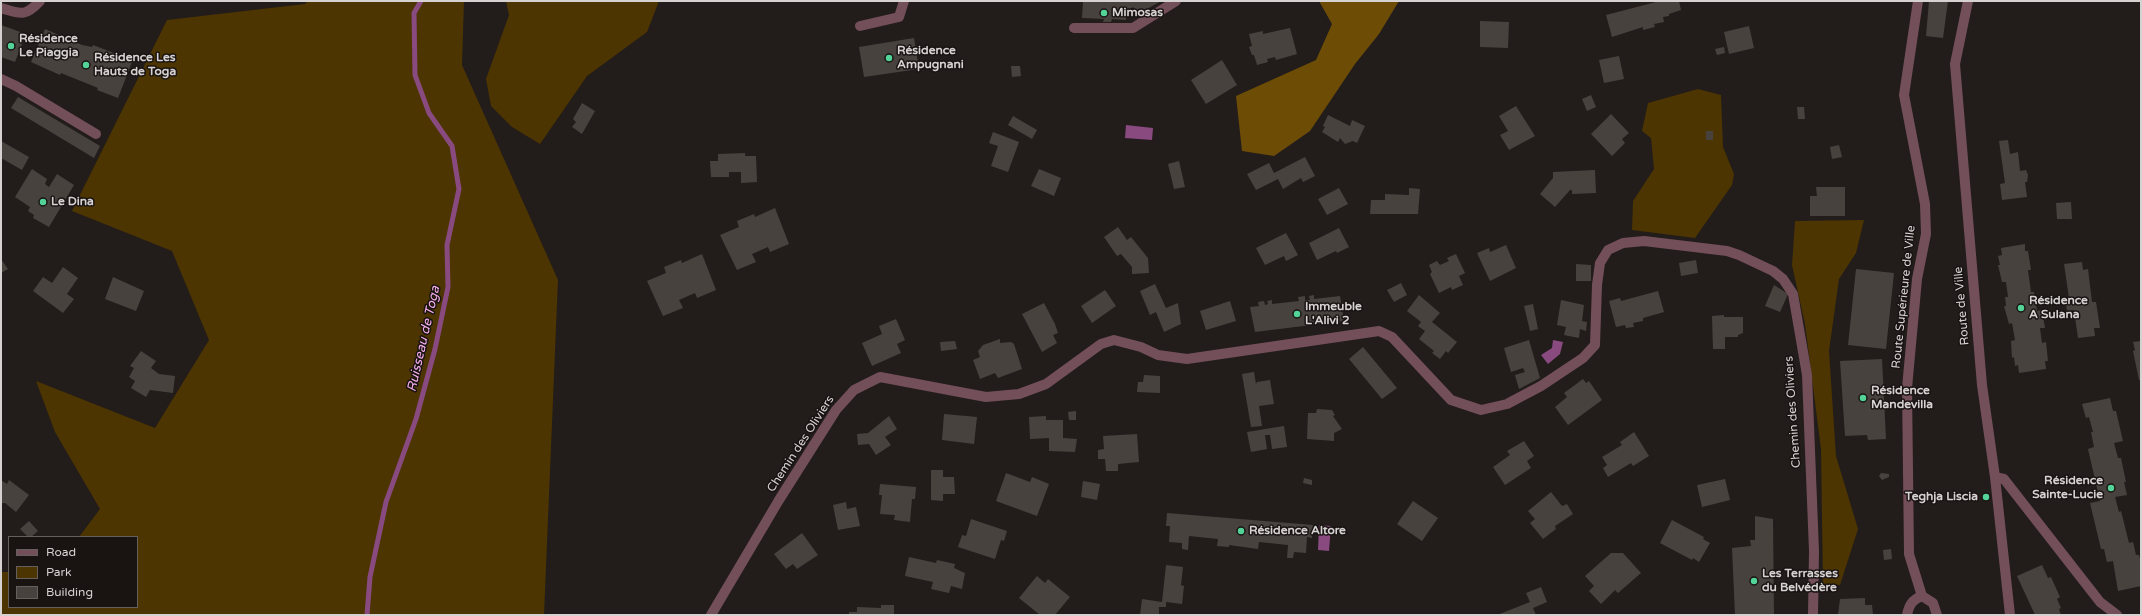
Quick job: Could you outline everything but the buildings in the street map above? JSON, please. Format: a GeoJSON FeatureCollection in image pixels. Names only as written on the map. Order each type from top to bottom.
{"type":"FeatureCollection","features":[{"type":"Feature","properties":{"kind":"street"},"geometry":{"type":"LineString","coordinates":[[1,8],[21,14],[31,11],[40,1]]}},
{"type":"Feature","properties":{"kind":"street"},"geometry":{"type":"LineString","coordinates":[[860,26],[899,17],[904,1]]}},
{"type":"Feature","properties":{"kind":"street"},"geometry":{"type":"LineString","coordinates":[[1074,28],[1133,28],[1176,1]]}},
{"type":"Feature","properties":{"kind":"street","name":"Route Supérieure de Ville"},"geometry":{"type":"LineString","coordinates":[[1918,1],[1904,95],[1925,204],[1926,234],[1917,279],[1907,388],[1909,554],[1922,596]]}},
{"type":"Feature","properties":{"kind":"street","name":"Route de Ville"},"geometry":{"type":"LineString","coordinates":[[1968,1],[1955,64],[1982,385],[1995,477],[2009,612]]}},
{"type":"Feature","properties":{"kind":"street"},"geometry":{"type":"LineString","coordinates":[[1,79],[16,86],[96,134]]}},
{"type":"Feature","properties":{"kind":"street","name":"Chemin des Oliviers"},"geometry":{"type":"LineString","coordinates":[[711,615],[779,500],[836,410],[854,390],[880,377],[986,397],[1019,394],[1046,384],[1101,344],[1114,340],[1141,347],[1158,355],[1187,359],[1379,331],[1392,337],[1451,400],[1481,410],[1507,404],[1541,386],[1583,358],[1594,345],[1596,286],[1600,263],[1608,250],[1623,243],[1644,241],[1727,251],[1739,255],[1773,271],[1783,279],[1794,294],[1807,376],[1814,551],[1813,615]]}},
{"type":"Feature","properties":{"kind":"street"},"geometry":{"type":"LineString","coordinates":[[1995,477],[2004,479],[2100,602],[2117,615]]}},
{"type":"Feature","properties":{"kind":"street"},"geometry":{"type":"LineString","coordinates":[[1907,615],[1909,606],[1914,599],[1922,596],[1933,603],[1937,615]]}},
{"type":"Feature","properties":{"kind":"green space"},"geometry":{"type":"Polygon","coordinates":[[[308,1],[464,1],[462,65],[558,280],[544,615],[1,615],[1,572],[8,572],[8,608],[138,608],[138,536],[80,536],[100,509],[55,432],[36,381],[155,428],[209,340],[172,251],[72,211],[167,20],[305,4],[308,1]]]}},
{"type":"Feature","properties":{"kind":"green space"},"geometry":{"type":"Polygon","coordinates":[[[506,1],[659,1],[647,32],[587,76],[540,144],[512,127],[491,106],[486,79],[509,15],[506,1]]]}},
{"type":"Feature","properties":{"kind":"green space"},"geometry":{"type":"Polygon","coordinates":[[[1698,89],[1721,95],[1723,147],[1734,174],[1732,185],[1695,238],[1632,230],[1633,201],[1654,169],[1651,138],[1642,131],[1648,103],[1698,89]]]}},
{"type":"Feature","properties":{"kind":"green space"},"geometry":{"type":"Polygon","coordinates":[[[1864,220],[1856,253],[1839,279],[1829,351],[1836,456],[1858,529],[1840,585],[1823,584],[1821,449],[1805,324],[1792,265],[1795,221],[1864,220]]]}},
{"type":"Feature","properties":{"kind":"shaded area"},"geometry":{"type":"Polygon","coordinates":[[[1319,1],[1399,1],[1379,34],[1355,64],[1310,131],[1274,156],[1242,151],[1236,96],[1316,60],[1332,24],[1319,1]]]}},
{"type":"Feature","properties":{"kind":"shaded area"},"geometry":{"type":"Polygon","coordinates":[[[1126,125],[1153,128],[1152,140],[1125,138],[1126,125]]]}},
{"type":"Feature","properties":{"kind":"shaded area"},"geometry":{"type":"Polygon","coordinates":[[[1553,340],[1563,342],[1560,354],[1548,364],[1541,355],[1552,348],[1553,340]]]}},
{"type":"Feature","properties":{"kind":"shaded area"},"geometry":{"type":"Polygon","coordinates":[[[1319,525],[1331,526],[1329,551],[1318,550],[1319,525]]]}},
{"type":"Feature","properties":{"kind":"waterway","name":"Ruisseau de Toga"},"geometry":{"type":"LineString","coordinates":[[367,615],[370,577],[386,502],[416,419],[435,349],[448,287],[447,245],[459,189],[452,146],[429,113],[415,75],[414,13],[421,1]]}},
{"type":"Feature","properties":{"kind":"place","name":"Mimosas"},"geometry":{"type":"Point","coordinates":[1104,13]}},
{"type":"Feature","properties":{"kind":"place","name":"Résidence Le Piaggia"},"geometry":{"type":"Point","coordinates":[11,46]}},
{"type":"Feature","properties":{"kind":"place","name":"Résidence Ampugnani"},"geometry":{"type":"Point","coordinates":[889,58]}},
{"type":"Feature","properties":{"kind":"place","name":"Résidence Les Hauts de Toga"},"geometry":{"type":"Point","coordinates":[86,65]}},
{"type":"Feature","properties":{"kind":"place","name":"Le Dina"},"geometry":{"type":"Point","coordinates":[43,202]}},
{"type":"Feature","properties":{"kind":"place","name":"Résidence A Sulana"},"geometry":{"type":"Point","coordinates":[2021,308]}},
{"type":"Feature","properties":{"kind":"place","name":"Immeuble L'Alivi 2"},"geometry":{"type":"Point","coordinates":[1297,314]}},
{"type":"Feature","properties":{"kind":"place","name":"Résidence Mandevilla"},"geometry":{"type":"Point","coordinates":[1863,398]}},
{"type":"Feature","properties":{"kind":"place","name":"Résidence Sainte-Lucie"},"geometry":{"type":"Point","coordinates":[2111,488]}},
{"type":"Feature","properties":{"kind":"place","name":"Teghja Liscia"},"geometry":{"type":"Point","coordinates":[1986,497]}},
{"type":"Feature","properties":{"kind":"place","name":"Résidence Altore"},"geometry":{"type":"Point","coordinates":[1241,531]}},
{"type":"Feature","properties":{"kind":"place","name":"Les Terrasses du Belvédère"},"geometry":{"type":"Point","coordinates":[1754,581]}}]}
